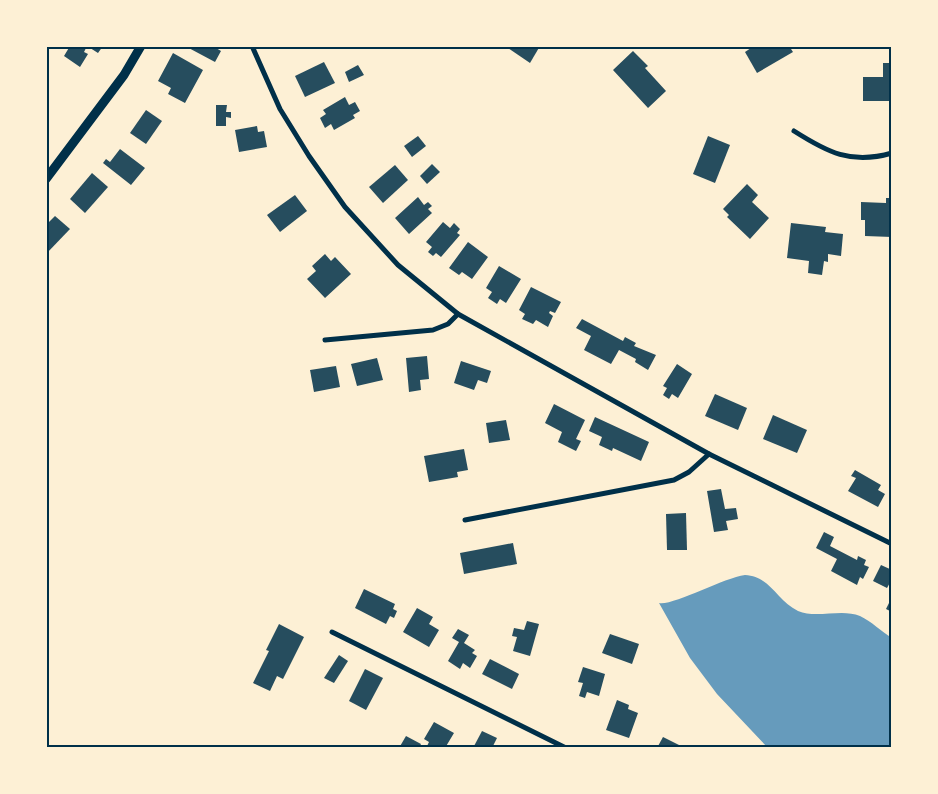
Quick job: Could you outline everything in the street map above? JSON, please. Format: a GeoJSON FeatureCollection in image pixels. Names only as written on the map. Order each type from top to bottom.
{"type":"FeatureCollection","features":[{"type":"Feature","properties":{"kind":"street"},"geometry":{"type":"LineString","coordinates":[[46,179],[124,74],[141,46]]}},
{"type":"Feature","properties":{"kind":"street"},"geometry":{"type":"LineString","coordinates":[[252,46],[280,109],[309,156],[345,207],[398,265],[458,314],[709,454],[892,544]]}},
{"type":"Feature","properties":{"kind":"street"},"geometry":{"type":"LineString","coordinates":[[794,131],[836,155],[866,158],[892,153]]}},
{"type":"Feature","properties":{"kind":"street"},"geometry":{"type":"LineString","coordinates":[[325,340],[433,330],[448,324],[458,314]]}},
{"type":"Feature","properties":{"kind":"street"},"geometry":{"type":"LineString","coordinates":[[466,520],[674,480],[689,472],[709,454]]}},
{"type":"Feature","properties":{"kind":"street"},"geometry":{"type":"LineString","coordinates":[[332,632],[566,748]]}},
{"type":"Feature","properties":{"kind":"water"},"geometry":{"type":"Polygon","coordinates":[[[745,575],[754,576],[767,584],[784,601],[798,611],[813,614],[845,613],[860,616],[892,638],[892,748],[768,748],[717,694],[690,658],[659,603],[666,603],[745,575]]]}},
{"type":"Feature","properties":{"kind":"building"},"geometry":{"type":"Polygon","coordinates":[[[70,46],[87,46],[84,52],[88,54],[80,67],[64,56],[70,46]]]}},
{"type":"Feature","properties":{"kind":"building"},"geometry":{"type":"Polygon","coordinates":[[[87,46],[103,46],[98,53],[87,46]]]}},
{"type":"Feature","properties":{"kind":"building"},"geometry":{"type":"Polygon","coordinates":[[[185,46],[217,46],[216,48],[221,51],[215,62],[185,46]]]}},
{"type":"Feature","properties":{"kind":"building"},"geometry":{"type":"Polygon","coordinates":[[[505,46],[540,46],[530,63],[505,46]]]}},
{"type":"Feature","properties":{"kind":"building"},"geometry":{"type":"Polygon","coordinates":[[[754,46],[789,46],[793,52],[757,73],[745,52],[754,46]]]}},
{"type":"Feature","properties":{"kind":"building"},"geometry":{"type":"Polygon","coordinates":[[[633,51],[648,66],[645,68],[666,91],[648,108],[613,70],[633,51]]]}},
{"type":"Feature","properties":{"kind":"building"},"geometry":{"type":"Polygon","coordinates":[[[173,53],[203,70],[185,103],[168,94],[171,88],[158,81],[173,53]]]}},
{"type":"Feature","properties":{"kind":"building"},"geometry":{"type":"Polygon","coordinates":[[[324,62],[335,83],[305,97],[295,76],[324,62]]]}},
{"type":"Feature","properties":{"kind":"building"},"geometry":{"type":"Polygon","coordinates":[[[883,63],[892,63],[892,101],[863,101],[863,77],[883,77],[883,63]]]}},
{"type":"Feature","properties":{"kind":"building"},"geometry":{"type":"Polygon","coordinates":[[[358,65],[364,75],[349,82],[345,72],[358,65]]]}},
{"type":"Feature","properties":{"kind":"building"},"geometry":{"type":"Polygon","coordinates":[[[345,97],[349,105],[355,102],[360,111],[353,115],[355,118],[334,130],[331,124],[325,128],[320,118],[326,114],[323,110],[345,97]]]}},
{"type":"Feature","properties":{"kind":"building"},"geometry":{"type":"Polygon","coordinates":[[[216,105],[227,105],[226,112],[231,112],[231,118],[226,117],[226,126],[216,126],[216,105]]]}},
{"type":"Feature","properties":{"kind":"building"},"geometry":{"type":"Polygon","coordinates":[[[146,110],[162,121],[146,144],[130,133],[146,110]]]}},
{"type":"Feature","properties":{"kind":"building"},"geometry":{"type":"Polygon","coordinates":[[[257,126],[258,132],[264,131],[267,147],[239,152],[235,130],[257,126]]]}},
{"type":"Feature","properties":{"kind":"building"},"geometry":{"type":"Polygon","coordinates":[[[418,136],[426,146],[412,157],[404,146],[418,136]]]}},
{"type":"Feature","properties":{"kind":"building"},"geometry":{"type":"Polygon","coordinates":[[[708,136],[730,145],[715,183],[693,174],[708,136]]]}},
{"type":"Feature","properties":{"kind":"building"},"geometry":{"type":"Polygon","coordinates":[[[120,149],[145,168],[131,185],[103,163],[106,159],[110,162],[120,149]]]}},
{"type":"Feature","properties":{"kind":"building"},"geometry":{"type":"Polygon","coordinates":[[[432,164],[440,172],[427,184],[420,176],[432,164]]]}},
{"type":"Feature","properties":{"kind":"building"},"geometry":{"type":"Polygon","coordinates":[[[395,165],[408,180],[383,203],[369,187],[395,165]]]}},
{"type":"Feature","properties":{"kind":"building"},"geometry":{"type":"Polygon","coordinates":[[[92,173],[108,187],[85,213],[70,199],[92,173]]]}},
{"type":"Feature","properties":{"kind":"building"},"geometry":{"type":"Polygon","coordinates":[[[747,184],[758,195],[752,202],[769,218],[750,239],[727,217],[729,215],[723,209],[747,184]]]}},
{"type":"Feature","properties":{"kind":"building"},"geometry":{"type":"Polygon","coordinates":[[[295,195],[307,211],[280,232],[267,215],[295,195]]]}},
{"type":"Feature","properties":{"kind":"building"},"geometry":{"type":"Polygon","coordinates":[[[418,197],[424,205],[428,202],[432,206],[428,209],[432,213],[409,234],[395,218],[418,197]]]}},
{"type":"Feature","properties":{"kind":"building"},"geometry":{"type":"Polygon","coordinates":[[[886,198],[892,198],[892,237],[865,236],[865,220],[861,220],[861,202],[886,203],[886,198]]]}},
{"type":"Feature","properties":{"kind":"building"},"geometry":{"type":"Polygon","coordinates":[[[55,216],[70,229],[46,254],[46,225],[55,216]]]}},
{"type":"Feature","properties":{"kind":"building"},"geometry":{"type":"Polygon","coordinates":[[[443,222],[450,228],[454,223],[460,229],[457,233],[460,235],[441,257],[436,253],[433,256],[428,252],[432,247],[426,242],[443,222]]]}},
{"type":"Feature","properties":{"kind":"building"},"geometry":{"type":"Polygon","coordinates":[[[791,223],[826,227],[825,232],[843,234],[841,256],[828,254],[828,262],[824,261],[822,275],[808,273],[809,261],[787,258],[791,223]]]}},
{"type":"Feature","properties":{"kind":"building"},"geometry":{"type":"Polygon","coordinates":[[[468,242],[488,257],[472,279],[462,272],[459,275],[449,268],[468,242]]]}},
{"type":"Feature","properties":{"kind":"building"},"geometry":{"type":"Polygon","coordinates":[[[325,254],[331,261],[335,257],[351,274],[325,298],[307,279],[316,271],[312,266],[325,254]]]}},
{"type":"Feature","properties":{"kind":"building"},"geometry":{"type":"Polygon","coordinates":[[[499,266],[521,279],[506,303],[500,299],[497,304],[488,298],[492,292],[486,288],[499,266]]]}},
{"type":"Feature","properties":{"kind":"building"},"geometry":{"type":"Polygon","coordinates":[[[531,287],[561,302],[555,313],[550,311],[549,313],[553,316],[548,327],[536,320],[533,324],[522,319],[525,314],[519,310],[531,287]]]}},
{"type":"Feature","properties":{"kind":"building"},"geometry":{"type":"Polygon","coordinates":[[[582,319],[623,341],[625,337],[636,343],[634,346],[656,355],[648,370],[635,362],[636,359],[619,350],[611,364],[584,350],[591,336],[576,328],[582,319]]]}},
{"type":"Feature","properties":{"kind":"building"},"geometry":{"type":"Polygon","coordinates":[[[427,356],[429,379],[420,380],[421,390],[409,392],[406,358],[427,356]]]}},
{"type":"Feature","properties":{"kind":"building"},"geometry":{"type":"Polygon","coordinates":[[[377,358],[383,380],[357,386],[351,364],[377,358]]]}},
{"type":"Feature","properties":{"kind":"building"},"geometry":{"type":"Polygon","coordinates":[[[461,361],[491,371],[487,383],[478,380],[474,390],[454,383],[461,361]]]}},
{"type":"Feature","properties":{"kind":"building"},"geometry":{"type":"Polygon","coordinates":[[[677,364],[692,374],[678,398],[672,394],[669,399],[663,395],[667,388],[663,386],[677,364]]]}},
{"type":"Feature","properties":{"kind":"building"},"geometry":{"type":"Polygon","coordinates":[[[336,366],[340,387],[314,392],[310,370],[336,366]]]}},
{"type":"Feature","properties":{"kind":"building"},"geometry":{"type":"Polygon","coordinates":[[[715,394],[747,408],[738,430],[705,416],[715,394]]]}},
{"type":"Feature","properties":{"kind":"building"},"geometry":{"type":"Polygon","coordinates":[[[554,404],[585,420],[576,439],[581,441],[576,451],[558,442],[562,432],[545,423],[554,404]]]}},
{"type":"Feature","properties":{"kind":"building"},"geometry":{"type":"Polygon","coordinates":[[[773,415],[807,430],[797,453],[763,439],[773,415]]]}},
{"type":"Feature","properties":{"kind":"building"},"geometry":{"type":"Polygon","coordinates":[[[595,417],[649,442],[641,461],[613,448],[612,451],[599,445],[602,437],[589,431],[595,417]]]}},
{"type":"Feature","properties":{"kind":"building"},"geometry":{"type":"Polygon","coordinates":[[[506,420],[510,440],[489,443],[486,423],[506,420]]]}},
{"type":"Feature","properties":{"kind":"building"},"geometry":{"type":"Polygon","coordinates":[[[464,449],[468,470],[457,472],[458,477],[429,482],[424,456],[464,449]]]}},
{"type":"Feature","properties":{"kind":"building"},"geometry":{"type":"Polygon","coordinates":[[[855,470],[881,485],[878,490],[885,494],[878,507],[848,491],[856,478],[851,476],[855,470]]]}},
{"type":"Feature","properties":{"kind":"building"},"geometry":{"type":"Polygon","coordinates":[[[721,489],[725,509],[736,508],[738,519],[726,521],[728,530],[714,532],[707,491],[721,489]]]}},
{"type":"Feature","properties":{"kind":"building"},"geometry":{"type":"Polygon","coordinates":[[[686,513],[687,550],[667,550],[666,514],[686,513]]]}},
{"type":"Feature","properties":{"kind":"building"},"geometry":{"type":"Polygon","coordinates":[[[824,532],[834,537],[830,546],[857,560],[858,556],[866,560],[864,565],[869,567],[863,579],[860,577],[857,585],[831,571],[837,559],[816,548],[824,532]]]}},
{"type":"Feature","properties":{"kind":"building"},"geometry":{"type":"Polygon","coordinates":[[[513,543],[517,564],[464,574],[460,553],[513,543]]]}},
{"type":"Feature","properties":{"kind":"building"},"geometry":{"type":"Polygon","coordinates":[[[881,565],[892,570],[892,579],[887,588],[873,581],[881,565]]]}},
{"type":"Feature","properties":{"kind":"building"},"geometry":{"type":"Polygon","coordinates":[[[364,589],[395,604],[393,609],[397,611],[394,618],[390,616],[386,624],[355,608],[364,589]]]}},
{"type":"Feature","properties":{"kind":"building"},"geometry":{"type":"Polygon","coordinates":[[[892,597],[892,612],[886,609],[892,597]]]}},
{"type":"Feature","properties":{"kind":"building"},"geometry":{"type":"Polygon","coordinates":[[[417,608],[433,617],[429,624],[439,630],[429,647],[403,632],[417,608]]]}},
{"type":"Feature","properties":{"kind":"building"},"geometry":{"type":"Polygon","coordinates":[[[527,621],[539,624],[530,656],[513,651],[517,637],[512,636],[514,628],[524,630],[527,621]]]}},
{"type":"Feature","properties":{"kind":"building"},"geometry":{"type":"Polygon","coordinates":[[[279,624],[304,637],[283,679],[277,676],[270,691],[253,683],[269,651],[266,650],[279,624]]]}},
{"type":"Feature","properties":{"kind":"building"},"geometry":{"type":"Polygon","coordinates":[[[458,629],[469,635],[464,643],[475,650],[472,653],[477,656],[470,668],[463,663],[460,669],[448,661],[459,642],[452,638],[458,629]]]}},
{"type":"Feature","properties":{"kind":"building"},"geometry":{"type":"Polygon","coordinates":[[[610,634],[639,644],[632,664],[602,653],[610,634]]]}},
{"type":"Feature","properties":{"kind":"building"},"geometry":{"type":"Polygon","coordinates":[[[339,655],[348,661],[334,683],[324,678],[339,655]]]}},
{"type":"Feature","properties":{"kind":"building"},"geometry":{"type":"Polygon","coordinates":[[[490,659],[519,674],[512,689],[482,674],[490,659]]]}},
{"type":"Feature","properties":{"kind":"building"},"geometry":{"type":"Polygon","coordinates":[[[583,667],[605,674],[599,696],[587,692],[585,698],[579,696],[583,683],[578,682],[583,667]]]}},
{"type":"Feature","properties":{"kind":"building"},"geometry":{"type":"Polygon","coordinates":[[[365,669],[383,678],[366,710],[349,701],[365,669]]]}},
{"type":"Feature","properties":{"kind":"building"},"geometry":{"type":"Polygon","coordinates":[[[617,700],[629,705],[628,709],[638,713],[629,738],[606,730],[617,700]]]}},
{"type":"Feature","properties":{"kind":"building"},"geometry":{"type":"Polygon","coordinates":[[[434,722],[454,733],[445,748],[426,748],[429,742],[424,739],[434,722]]]}},
{"type":"Feature","properties":{"kind":"building"},"geometry":{"type":"Polygon","coordinates":[[[482,731],[497,738],[492,748],[473,748],[482,731]]]}},
{"type":"Feature","properties":{"kind":"building"},"geometry":{"type":"Polygon","coordinates":[[[406,736],[421,744],[419,748],[399,748],[406,736]]]}},
{"type":"Feature","properties":{"kind":"building"},"geometry":{"type":"Polygon","coordinates":[[[663,737],[685,748],[657,748],[663,737]]]}}]}
